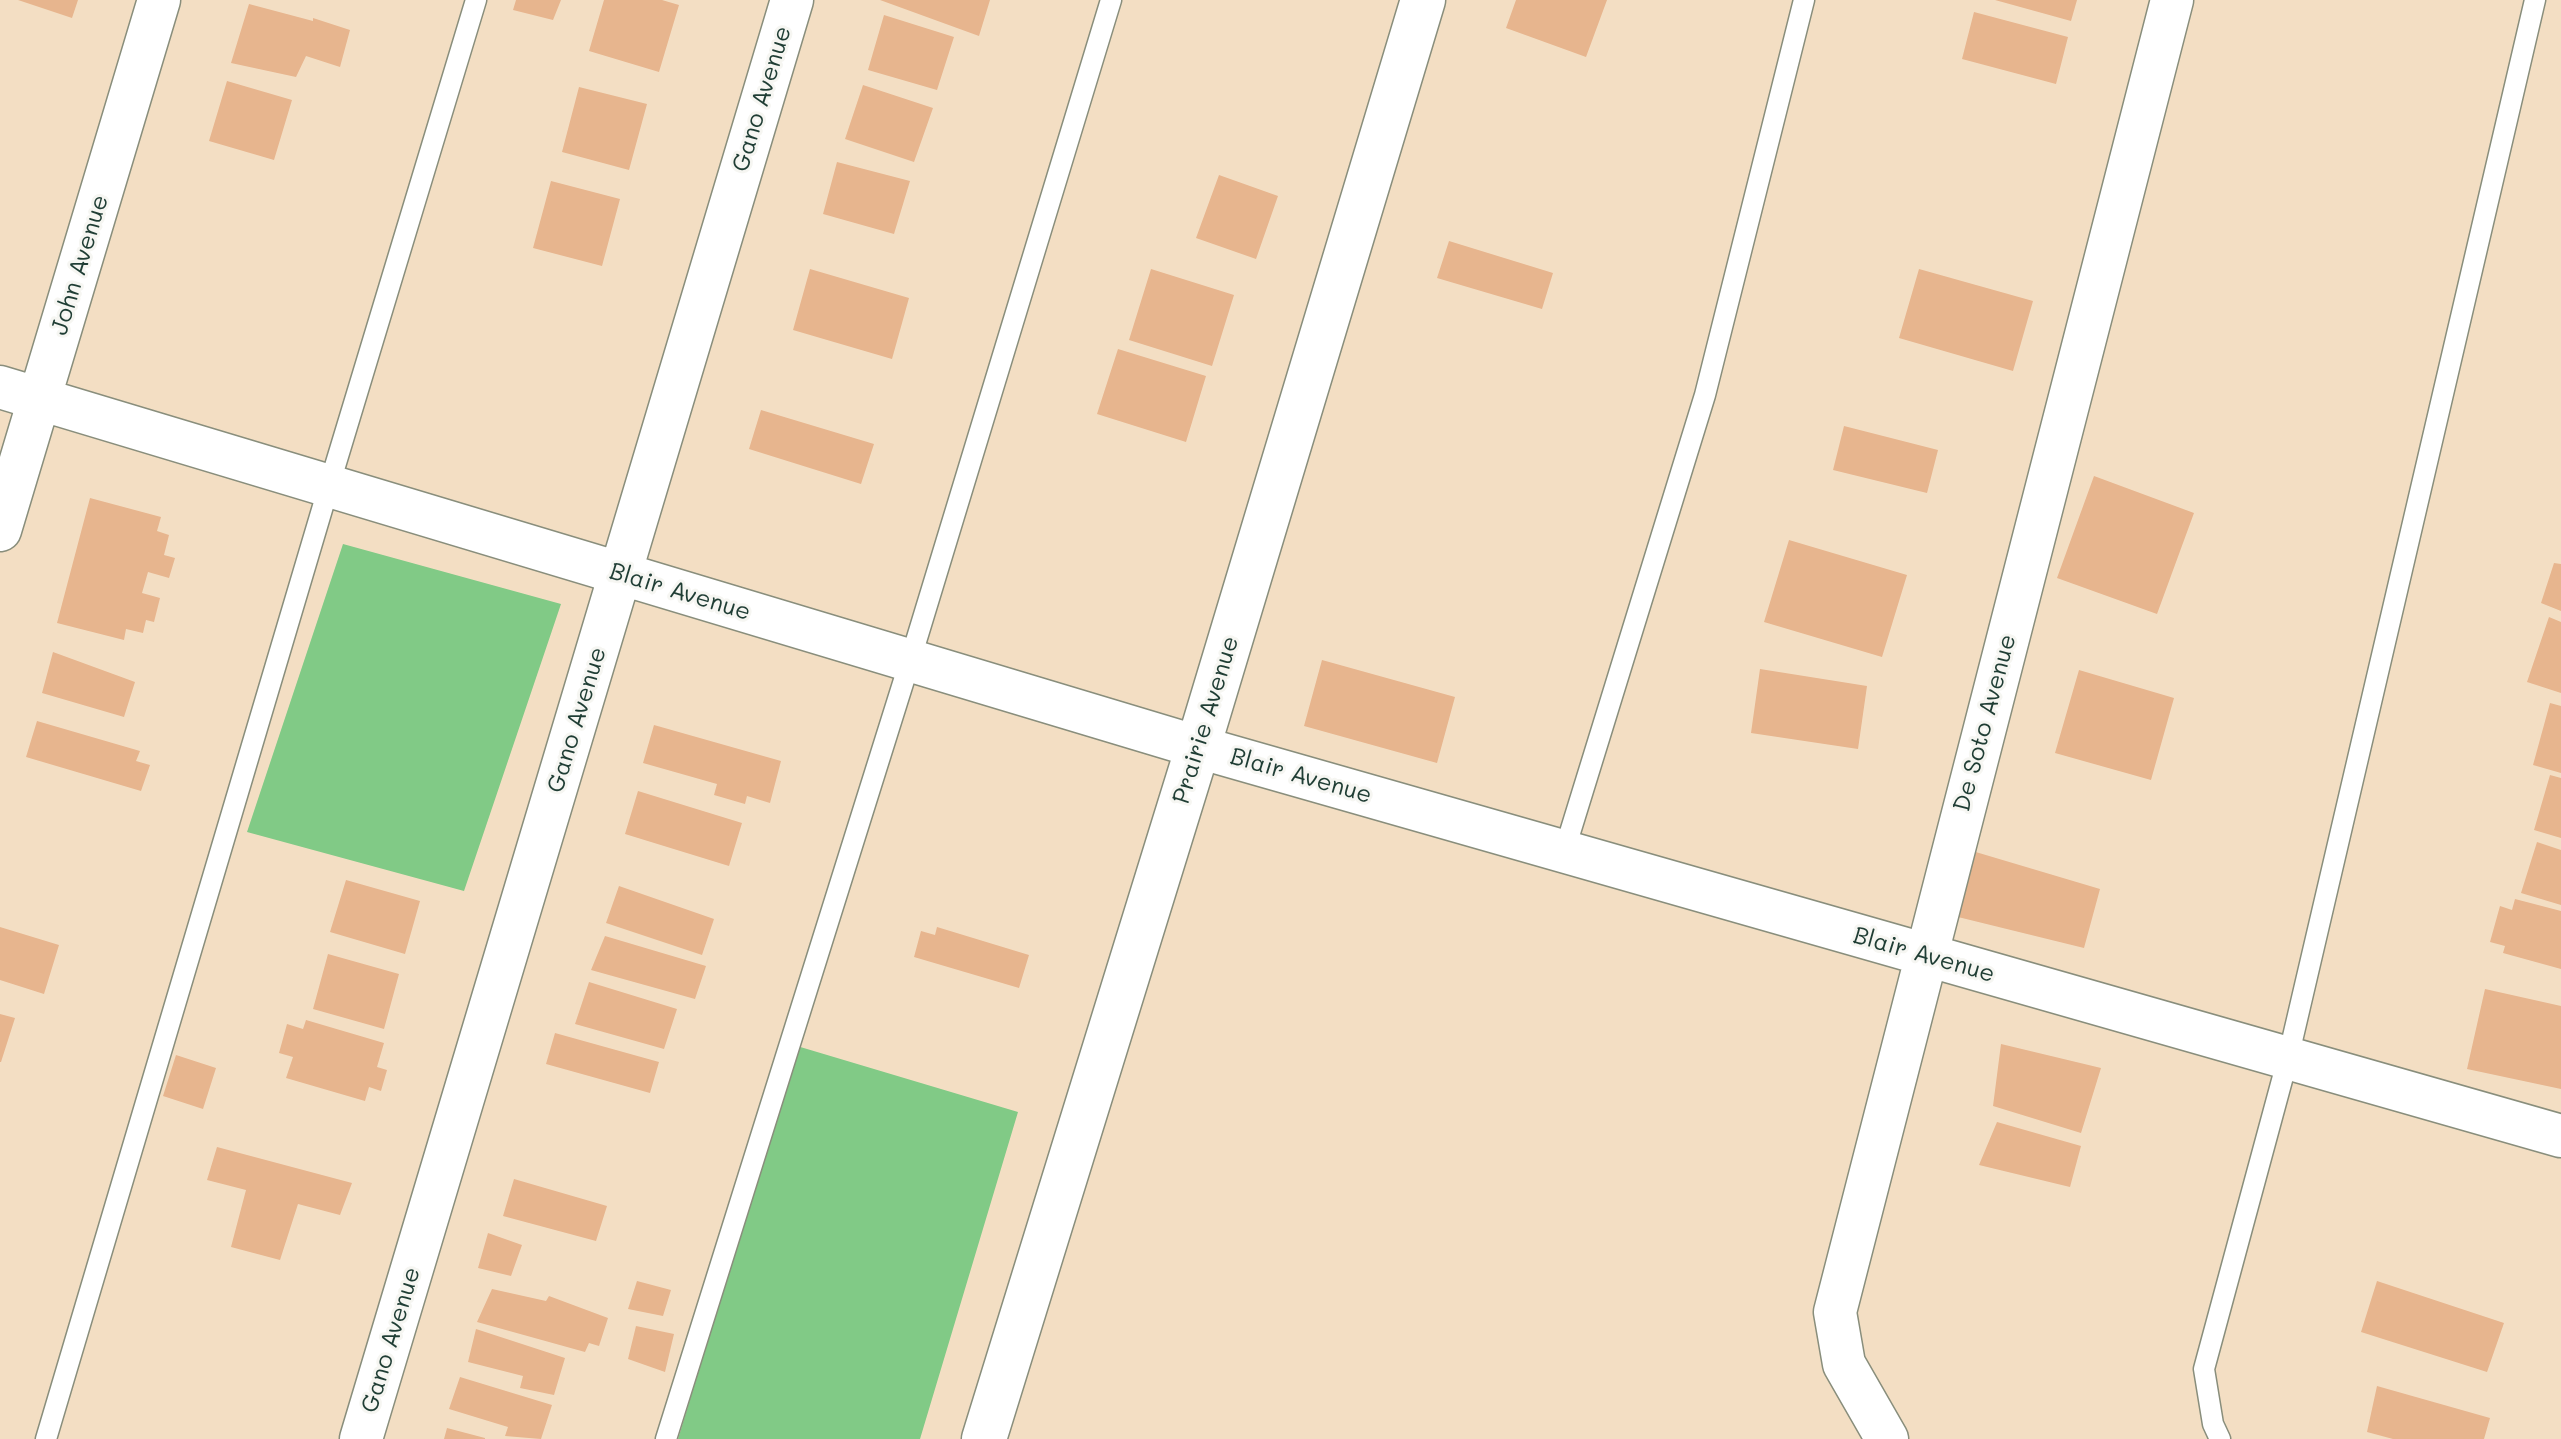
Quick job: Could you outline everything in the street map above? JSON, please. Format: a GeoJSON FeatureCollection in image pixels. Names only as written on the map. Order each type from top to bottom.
{"type":"FeatureCollection","features":[{"type":"Feature","properties":{"kind":"street","name":"John Avenue"},"geometry":{"type":"LineString","coordinates":[[0,530],[159,0]]}},
{"type":"Feature","properties":{"kind":"street","name":"Gano Avenue"},"geometry":{"type":"LineString","coordinates":[[361,1439],[792,0]]}},
{"type":"Feature","properties":{"kind":"street","name":"Prairie Avenue"},"geometry":{"type":"LineString","coordinates":[[984,1439],[1198,747],[1423,0]]}},
{"type":"Feature","properties":{"kind":"street","name":"De Soto Avenue"},"geometry":{"type":"LineString","coordinates":[[1887,1439],[1844,1364],[1835,1312],[2172,0]]}},
{"type":"Feature","properties":{"kind":"street","name":"Blair Avenue"},"geometry":{"type":"LineString","coordinates":[[0,387],[1198,747],[2561,1136]]}},
{"type":"Feature","properties":{"kind":"lane"},"geometry":{"type":"LineString","coordinates":[[46,1439],[476,0]]}},
{"type":"Feature","properties":{"kind":"lane"},"geometry":{"type":"LineString","coordinates":[[666,1439],[910,661],[1111,0]]}},
{"type":"Feature","properties":{"kind":"lane"},"geometry":{"type":"LineString","coordinates":[[1564,852],[1705,395],[1804,0]]}},
{"type":"Feature","properties":{"kind":"lane"},"geometry":{"type":"LineString","coordinates":[[2220,1439],[2213,1424],[2204,1369],[2288,1058],[2535,0]]}},
{"type":"Feature","properties":{"kind":"green space"},"geometry":{"type":"Polygon","coordinates":[[[343,544],[561,604],[464,891],[247,832],[343,544]]]}},
{"type":"Feature","properties":{"kind":"green space"},"geometry":{"type":"Polygon","coordinates":[[[797,1046],[1018,1112],[920,1439],[678,1439],[797,1046]]]}},
{"type":"Feature","properties":{"kind":"building"},"geometry":{"type":"Polygon","coordinates":[[[18,0],[78,0],[72,18],[18,0]]]}},
{"type":"Feature","properties":{"kind":"building"},"geometry":{"type":"Polygon","coordinates":[[[516,0],[561,0],[553,20],[513,10],[516,0]]]}},
{"type":"Feature","properties":{"kind":"building"},"geometry":{"type":"Polygon","coordinates":[[[604,0],[662,0],[679,5],[659,72],[589,51],[604,0]]]}},
{"type":"Feature","properties":{"kind":"building"},"geometry":{"type":"Polygon","coordinates":[[[880,0],[990,0],[979,36],[880,0]]]}},
{"type":"Feature","properties":{"kind":"building"},"geometry":{"type":"Polygon","coordinates":[[[1516,0],[1607,0],[1586,57],[1506,28],[1516,0]]]}},
{"type":"Feature","properties":{"kind":"building"},"geometry":{"type":"Polygon","coordinates":[[[1995,0],[2077,0],[2071,21],[1995,0]]]}},
{"type":"Feature","properties":{"kind":"building"},"geometry":{"type":"Polygon","coordinates":[[[249,4],[350,30],[340,67],[306,56],[296,77],[231,63],[249,4]]]}},
{"type":"Feature","properties":{"kind":"building"},"geometry":{"type":"Polygon","coordinates":[[[1974,12],[2068,37],[2056,84],[1962,59],[1974,12]]]}},
{"type":"Feature","properties":{"kind":"building"},"geometry":{"type":"Polygon","coordinates":[[[884,15],[954,37],[937,90],[868,70],[884,15]]]}},
{"type":"Feature","properties":{"kind":"building"},"geometry":{"type":"Polygon","coordinates":[[[227,81],[292,100],[274,160],[209,141],[227,81]]]}},
{"type":"Feature","properties":{"kind":"building"},"geometry":{"type":"Polygon","coordinates":[[[863,85],[933,108],[914,162],[845,139],[863,85]]]}},
{"type":"Feature","properties":{"kind":"building"},"geometry":{"type":"Polygon","coordinates":[[[579,87],[647,104],[629,170],[562,152],[579,87]]]}},
{"type":"Feature","properties":{"kind":"building"},"geometry":{"type":"Polygon","coordinates":[[[837,162],[910,181],[894,234],[823,214],[837,162]]]}},
{"type":"Feature","properties":{"kind":"building"},"geometry":{"type":"Polygon","coordinates":[[[1219,175],[1278,196],[1256,259],[1196,238],[1219,175]]]}},
{"type":"Feature","properties":{"kind":"building"},"geometry":{"type":"Polygon","coordinates":[[[551,181],[620,199],[602,266],[533,248],[551,181]]]}},
{"type":"Feature","properties":{"kind":"building"},"geometry":{"type":"Polygon","coordinates":[[[1449,241],[1553,273],[1542,309],[1437,278],[1449,241]]]}},
{"type":"Feature","properties":{"kind":"building"},"geometry":{"type":"Polygon","coordinates":[[[810,269],[909,298],[892,359],[793,330],[810,269]]]}},
{"type":"Feature","properties":{"kind":"building"},"geometry":{"type":"Polygon","coordinates":[[[1151,269],[1234,295],[1212,366],[1129,340],[1151,269]]]}},
{"type":"Feature","properties":{"kind":"building"},"geometry":{"type":"Polygon","coordinates":[[[1919,269],[2033,301],[2013,371],[1899,338],[1919,269]]]}},
{"type":"Feature","properties":{"kind":"building"},"geometry":{"type":"Polygon","coordinates":[[[1118,349],[1206,376],[1186,442],[1097,414],[1118,349]]]}},
{"type":"Feature","properties":{"kind":"building"},"geometry":{"type":"Polygon","coordinates":[[[761,410],[874,444],[861,484],[749,449],[761,410]]]}},
{"type":"Feature","properties":{"kind":"building"},"geometry":{"type":"Polygon","coordinates":[[[1844,426],[1938,450],[1927,493],[1833,470],[1844,426]]]}},
{"type":"Feature","properties":{"kind":"building"},"geometry":{"type":"Polygon","coordinates":[[[2094,476],[2194,513],[2157,614],[2057,578],[2094,476]]]}},
{"type":"Feature","properties":{"kind":"building"},"geometry":{"type":"Polygon","coordinates":[[[90,498],[161,517],[157,531],[169,535],[164,555],[175,558],[169,578],[148,572],[142,593],[160,598],[154,622],[146,620],[143,633],[126,629],[124,640],[57,623],[90,498]]]}},
{"type":"Feature","properties":{"kind":"building"},"geometry":{"type":"Polygon","coordinates":[[[1789,540],[1907,575],[1882,657],[1764,622],[1789,540]]]}},
{"type":"Feature","properties":{"kind":"building"},"geometry":{"type":"Polygon","coordinates":[[[2554,563],[2561,564],[2561,611],[2541,603],[2554,563]]]}},
{"type":"Feature","properties":{"kind":"building"},"geometry":{"type":"Polygon","coordinates":[[[2549,617],[2561,622],[2561,693],[2527,682],[2549,617]]]}},
{"type":"Feature","properties":{"kind":"building"},"geometry":{"type":"Polygon","coordinates":[[[53,652],[135,682],[124,717],[42,693],[53,652]]]}},
{"type":"Feature","properties":{"kind":"building"},"geometry":{"type":"Polygon","coordinates":[[[1322,660],[1455,697],[1437,763],[1304,726],[1322,660]]]}},
{"type":"Feature","properties":{"kind":"building"},"geometry":{"type":"Polygon","coordinates":[[[1760,669],[1867,686],[1858,749],[1751,733],[1760,669]]]}},
{"type":"Feature","properties":{"kind":"building"},"geometry":{"type":"Polygon","coordinates":[[[2079,670],[2174,698],[2151,780],[2055,753],[2079,670]]]}},
{"type":"Feature","properties":{"kind":"building"},"geometry":{"type":"Polygon","coordinates":[[[2550,703],[2561,706],[2561,773],[2533,765],[2550,703]]]}},
{"type":"Feature","properties":{"kind":"building"},"geometry":{"type":"Polygon","coordinates":[[[37,721],[140,751],[136,761],[150,765],[141,791],[26,757],[37,721]]]}},
{"type":"Feature","properties":{"kind":"building"},"geometry":{"type":"Polygon","coordinates":[[[654,725],[781,761],[770,803],[747,796],[745,804],[714,795],[717,784],[643,763],[654,725]]]}},
{"type":"Feature","properties":{"kind":"building"},"geometry":{"type":"Polygon","coordinates":[[[2550,775],[2561,778],[2561,838],[2534,830],[2550,775]]]}},
{"type":"Feature","properties":{"kind":"building"},"geometry":{"type":"Polygon","coordinates":[[[638,791],[742,823],[729,866],[625,834],[638,791]]]}},
{"type":"Feature","properties":{"kind":"building"},"geometry":{"type":"Polygon","coordinates":[[[2537,842],[2561,850],[2561,905],[2521,893],[2537,842]]]}},
{"type":"Feature","properties":{"kind":"building"},"geometry":{"type":"Polygon","coordinates":[[[1969,850],[2100,889],[2084,948],[1958,917],[1969,850]]]}},
{"type":"Feature","properties":{"kind":"building"},"geometry":{"type":"Polygon","coordinates":[[[346,880],[420,901],[405,954],[330,932],[346,880]]]}},
{"type":"Feature","properties":{"kind":"building"},"geometry":{"type":"Polygon","coordinates":[[[619,886],[714,919],[702,955],[606,923],[619,886]]]}},
{"type":"Feature","properties":{"kind":"building"},"geometry":{"type":"Polygon","coordinates":[[[2515,899],[2561,911],[2561,969],[2503,953],[2505,946],[2490,942],[2500,906],[2512,910],[2515,899]]]}},
{"type":"Feature","properties":{"kind":"building"},"geometry":{"type":"Polygon","coordinates":[[[0,927],[59,945],[44,994],[0,980],[0,927]]]}},
{"type":"Feature","properties":{"kind":"building"},"geometry":{"type":"Polygon","coordinates":[[[937,927],[1029,955],[1019,988],[914,957],[921,931],[935,935],[937,927]]]}},
{"type":"Feature","properties":{"kind":"building"},"geometry":{"type":"Polygon","coordinates":[[[605,936],[706,966],[695,999],[591,970],[605,936]]]}},
{"type":"Feature","properties":{"kind":"building"},"geometry":{"type":"Polygon","coordinates":[[[328,954],[399,974],[384,1029],[313,1009],[328,954]]]}},
{"type":"Feature","properties":{"kind":"building"},"geometry":{"type":"Polygon","coordinates":[[[589,982],[677,1009],[664,1049],[575,1024],[589,982]]]}},
{"type":"Feature","properties":{"kind":"building"},"geometry":{"type":"Polygon","coordinates":[[[2485,989],[2561,1006],[2561,1089],[2467,1069],[2485,989]]]}},
{"type":"Feature","properties":{"kind":"building"},"geometry":{"type":"Polygon","coordinates":[[[0,1014],[15,1018],[1,1062],[0,1062],[0,1014]]]}},
{"type":"Feature","properties":{"kind":"building"},"geometry":{"type":"Polygon","coordinates":[[[306,1020],[384,1043],[377,1067],[387,1070],[381,1091],[369,1087],[365,1101],[286,1078],[293,1057],[279,1053],[287,1024],[303,1029],[306,1020]]]}},
{"type":"Feature","properties":{"kind":"building"},"geometry":{"type":"Polygon","coordinates":[[[555,1033],[659,1062],[650,1093],[546,1064],[555,1033]]]}},
{"type":"Feature","properties":{"kind":"building"},"geometry":{"type":"Polygon","coordinates":[[[2001,1044],[2101,1068],[2081,1133],[1993,1106],[2001,1044]]]}},
{"type":"Feature","properties":{"kind":"building"},"geometry":{"type":"Polygon","coordinates":[[[176,1055],[216,1068],[203,1109],[163,1096],[176,1055]]]}},
{"type":"Feature","properties":{"kind":"building"},"geometry":{"type":"Polygon","coordinates":[[[1997,1122],[2081,1146],[2070,1187],[1979,1165],[1997,1122]]]}},
{"type":"Feature","properties":{"kind":"building"},"geometry":{"type":"Polygon","coordinates":[[[217,1147],[352,1183],[340,1215],[298,1204],[280,1260],[231,1247],[246,1190],[207,1180],[217,1147]]]}},
{"type":"Feature","properties":{"kind":"building"},"geometry":{"type":"Polygon","coordinates":[[[514,1179],[607,1206],[596,1241],[503,1216],[514,1179]]]}},
{"type":"Feature","properties":{"kind":"building"},"geometry":{"type":"Polygon","coordinates":[[[488,1233],[522,1245],[511,1276],[478,1268],[488,1233]]]}},
{"type":"Feature","properties":{"kind":"building"},"geometry":{"type":"Polygon","coordinates":[[[637,1281],[671,1290],[663,1316],[628,1309],[637,1281]]]}},
{"type":"Feature","properties":{"kind":"building"},"geometry":{"type":"Polygon","coordinates":[[[2377,1281],[2504,1323],[2487,1372],[2361,1332],[2377,1281]]]}},
{"type":"Feature","properties":{"kind":"building"},"geometry":{"type":"Polygon","coordinates":[[[492,1289],[546,1301],[549,1296],[608,1318],[599,1346],[589,1343],[585,1352],[477,1322],[492,1289]]]}},
{"type":"Feature","properties":{"kind":"building"},"geometry":{"type":"Polygon","coordinates":[[[636,1326],[674,1334],[665,1372],[628,1359],[636,1326]]]}},
{"type":"Feature","properties":{"kind":"building"},"geometry":{"type":"Polygon","coordinates":[[[476,1329],[565,1358],[554,1395],[520,1388],[523,1376],[468,1362],[476,1329]]]}},
{"type":"Feature","properties":{"kind":"building"},"geometry":{"type":"Polygon","coordinates":[[[460,1377],[552,1405],[541,1439],[505,1436],[508,1427],[449,1409],[460,1377]]]}},
{"type":"Feature","properties":{"kind":"building"},"geometry":{"type":"Polygon","coordinates":[[[2377,1386],[2490,1418],[2484,1439],[2393,1439],[2367,1432],[2377,1386]]]}},
{"type":"Feature","properties":{"kind":"building"},"geometry":{"type":"Polygon","coordinates":[[[447,1428],[485,1438],[485,1439],[444,1439],[447,1428]]]}}]}
